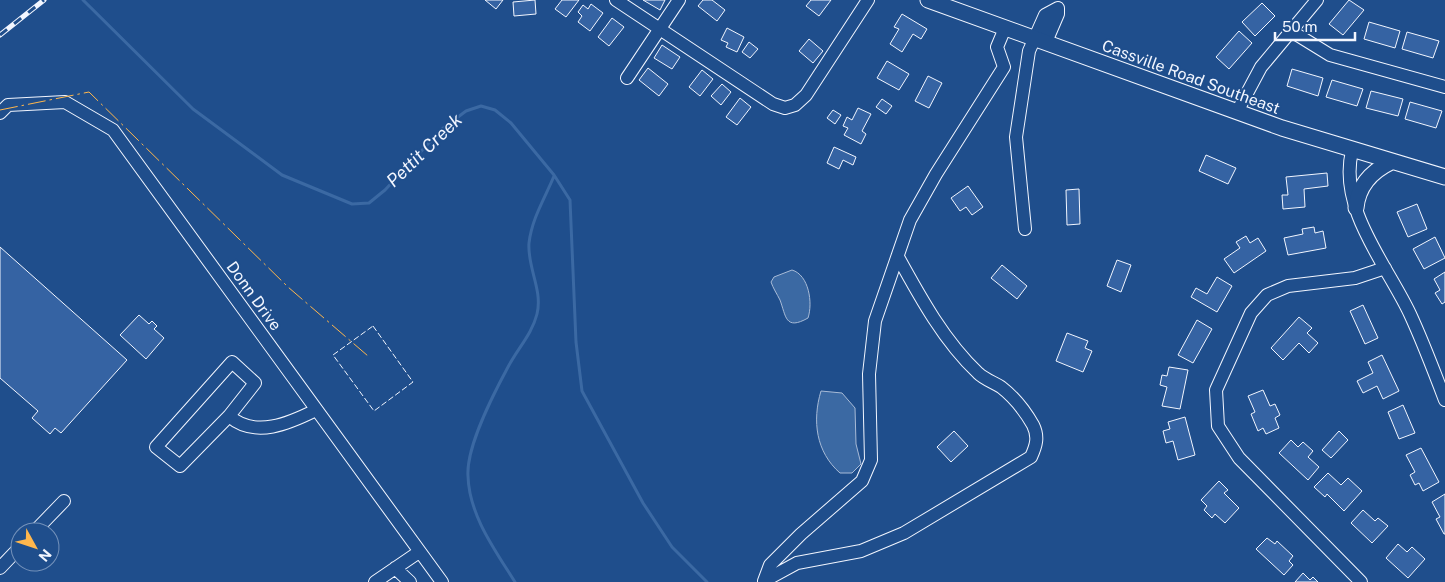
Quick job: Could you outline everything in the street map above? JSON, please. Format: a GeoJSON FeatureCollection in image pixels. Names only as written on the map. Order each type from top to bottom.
{"type":"FeatureCollection","features":[{"type":"Feature","properties":{"kind":"main road","name":"Cassville Road Southeast"},"geometry":{"type":"LineString","coordinates":[[928,0],[947,3],[1005,28],[1236,112],[1352,151],[1445,177]]}},
{"type":"Feature","properties":{"kind":"main road"},"geometry":{"type":"LineString","coordinates":[[1356,208],[1360,192],[1368,179],[1391,162]]}},
{"type":"Feature","properties":{"kind":"street"},"geometry":{"type":"LineString","coordinates":[[616,0],[744,86],[773,104],[784,108],[795,105],[806,95],[868,0]]}},
{"type":"Feature","properties":{"kind":"street"},"geometry":{"type":"LineString","coordinates":[[628,78],[680,0]]}},
{"type":"Feature","properties":{"kind":"street"},"geometry":{"type":"LineString","coordinates":[[1236,112],[1261,67],[1317,0]]}},
{"type":"Feature","properties":{"kind":"street"},"geometry":{"type":"LineString","coordinates":[[1025,229],[1016,137],[1029,51],[1040,40],[1044,15],[1061,3]]}},
{"type":"Feature","properties":{"kind":"street"},"geometry":{"type":"LineString","coordinates":[[898,257],[920,297],[956,349],[979,375],[1001,388],[1022,408],[1034,427],[1037,443],[1031,457],[904,532],[861,551],[797,563],[764,582],[770,565],[801,534],[862,481],[871,460],[869,374],[875,321],[910,220],[931,182],[1004,67],[997,47],[1005,28]]}},
{"type":"Feature","properties":{"kind":"street"},"geometry":{"type":"LineString","coordinates":[[1292,30],[1330,55],[1445,87]]}},
{"type":"Feature","properties":{"kind":"street","name":"Donn Drive"},"geometry":{"type":"LineString","coordinates":[[0,113],[8,105],[65,102],[113,130],[442,582]]}},
{"type":"Feature","properties":{"kind":"street"},"geometry":{"type":"LineString","coordinates":[[1352,151],[1350,169],[1356,208],[1409,314],[1445,400]]}},
{"type":"Feature","properties":{"kind":"street"},"geometry":{"type":"LineString","coordinates":[[1360,582],[1239,458],[1218,426],[1216,390],[1250,313],[1266,295],[1288,286],[1355,278],[1385,268]]}},
{"type":"Feature","properties":{"kind":"street"},"geometry":{"type":"LineString","coordinates":[[232,362],[255,383],[229,416],[180,466],[156,446],[232,362]]}},
{"type":"Feature","properties":{"kind":"street"},"geometry":{"type":"LineString","coordinates":[[229,416],[236,422],[260,428],[286,425],[316,410]]}},
{"type":"Feature","properties":{"kind":"street"},"geometry":{"type":"LineString","coordinates":[[44,522],[64,501]]}},
{"type":"Feature","properties":{"kind":"street"},"geometry":{"type":"LineString","coordinates":[[375,582],[419,552]]}},
{"type":"Feature","properties":{"kind":"street"},"geometry":{"type":"LineString","coordinates":[[395,568],[410,582]]}},
{"type":"Feature","properties":{"kind":"water"},"geometry":{"type":"Polygon","coordinates":[[[792,270],[798,273],[806,283],[810,298],[808,318],[795,323],[788,320],[785,316],[771,282],[774,277],[792,270]]]}},
{"type":"Feature","properties":{"kind":"water"},"geometry":{"type":"Polygon","coordinates":[[[821,391],[842,393],[855,408],[856,444],[861,464],[852,473],[840,473],[832,465],[821,446],[818,435],[817,414],[821,391]]]}},
{"type":"Feature","properties":{"kind":"building"},"geometry":{"type":"Polygon","coordinates":[[[485,0],[503,0],[496,9],[485,0]]]}},
{"type":"Feature","properties":{"kind":"building"},"geometry":{"type":"Polygon","coordinates":[[[535,0],[536,14],[514,16],[513,2],[535,0]]]}},
{"type":"Feature","properties":{"kind":"building"},"geometry":{"type":"Polygon","coordinates":[[[562,0],[579,0],[566,17],[555,9],[562,0]]]}},
{"type":"Feature","properties":{"kind":"building"},"geometry":{"type":"Polygon","coordinates":[[[643,0],[665,0],[660,10],[643,0]]]}},
{"type":"Feature","properties":{"kind":"building"},"geometry":{"type":"Polygon","coordinates":[[[703,0],[712,0],[725,10],[717,21],[698,6],[703,0]]]}},
{"type":"Feature","properties":{"kind":"building"},"geometry":{"type":"Polygon","coordinates":[[[811,0],[831,0],[819,16],[806,6],[811,0]]]}},
{"type":"Feature","properties":{"kind":"building"},"geometry":{"type":"Polygon","coordinates":[[[1349,0],[1364,10],[1343,35],[1329,24],[1349,0]]]}},
{"type":"Feature","properties":{"kind":"building"},"geometry":{"type":"Polygon","coordinates":[[[1262,3],[1275,16],[1255,36],[1242,22],[1262,3]]]}},
{"type":"Feature","properties":{"kind":"building"},"geometry":{"type":"Polygon","coordinates":[[[591,4],[603,13],[590,31],[578,22],[582,16],[578,12],[583,5],[588,9],[591,4]]]}},
{"type":"Feature","properties":{"kind":"building"},"geometry":{"type":"Polygon","coordinates":[[[902,14],[927,29],[921,39],[913,34],[902,52],[890,44],[899,29],[894,27],[902,14]]]}},
{"type":"Feature","properties":{"kind":"building"},"geometry":{"type":"Polygon","coordinates":[[[612,18],[624,27],[609,46],[598,37],[612,18]]]}},
{"type":"Feature","properties":{"kind":"building"},"geometry":{"type":"Polygon","coordinates":[[[1369,22],[1400,31],[1395,48],[1364,39],[1369,22]]]}},
{"type":"Feature","properties":{"kind":"building"},"geometry":{"type":"Polygon","coordinates":[[[727,28],[744,37],[737,52],[726,47],[728,43],[721,40],[727,28]]]}},
{"type":"Feature","properties":{"kind":"building"},"geometry":{"type":"Polygon","coordinates":[[[1239,31],[1252,43],[1229,69],[1216,57],[1239,31]]]}},
{"type":"Feature","properties":{"kind":"building"},"geometry":{"type":"Polygon","coordinates":[[[1407,32],[1439,41],[1433,58],[1402,49],[1407,32]]]}},
{"type":"Feature","properties":{"kind":"building"},"geometry":{"type":"Polygon","coordinates":[[[809,39],[823,51],[813,63],[799,51],[809,39]]]}},
{"type":"Feature","properties":{"kind":"building"},"geometry":{"type":"Polygon","coordinates":[[[749,42],[758,49],[750,58],[742,52],[749,42]]]}},
{"type":"Feature","properties":{"kind":"building"},"geometry":{"type":"Polygon","coordinates":[[[662,45],[680,57],[672,69],[654,58],[662,45]]]}},
{"type":"Feature","properties":{"kind":"building"},"geometry":{"type":"Polygon","coordinates":[[[887,61],[909,74],[899,90],[877,78],[887,61]]]}},
{"type":"Feature","properties":{"kind":"building"},"geometry":{"type":"Polygon","coordinates":[[[648,68],[668,84],[659,96],[639,80],[648,68]]]}},
{"type":"Feature","properties":{"kind":"building"},"geometry":{"type":"Polygon","coordinates":[[[1292,69],[1323,78],[1318,96],[1287,86],[1292,69]]]}},
{"type":"Feature","properties":{"kind":"building"},"geometry":{"type":"Polygon","coordinates":[[[702,70],[713,79],[700,96],[689,87],[702,70]]]}},
{"type":"Feature","properties":{"kind":"building"},"geometry":{"type":"Polygon","coordinates":[[[928,76],[942,83],[929,108],[915,101],[928,76]]]}},
{"type":"Feature","properties":{"kind":"building"},"geometry":{"type":"Polygon","coordinates":[[[1332,80],[1363,89],[1357,106],[1326,97],[1332,80]]]}},
{"type":"Feature","properties":{"kind":"building"},"geometry":{"type":"Polygon","coordinates":[[[722,84],[731,92],[721,105],[711,96],[722,84]]]}},
{"type":"Feature","properties":{"kind":"building"},"geometry":{"type":"Polygon","coordinates":[[[1371,91],[1403,99],[1398,116],[1366,108],[1371,91]]]}},
{"type":"Feature","properties":{"kind":"building"},"geometry":{"type":"Polygon","coordinates":[[[740,98],[751,107],[737,125],[726,117],[740,98]]]}},
{"type":"Feature","properties":{"kind":"building"},"geometry":{"type":"Polygon","coordinates":[[[882,99],[892,106],[886,114],[876,107],[882,99]]]}},
{"type":"Feature","properties":{"kind":"building"},"geometry":{"type":"Polygon","coordinates":[[[1410,102],[1442,111],[1436,128],[1405,119],[1410,102]]]}},
{"type":"Feature","properties":{"kind":"building"},"geometry":{"type":"Polygon","coordinates":[[[858,108],[871,114],[862,131],[866,134],[861,144],[844,135],[848,128],[843,126],[847,117],[852,120],[858,108]]]}},
{"type":"Feature","properties":{"kind":"building"},"geometry":{"type":"Polygon","coordinates":[[[833,110],[841,115],[835,124],[827,118],[833,110]]]}},
{"type":"Feature","properties":{"kind":"building"},"geometry":{"type":"Polygon","coordinates":[[[834,147],[856,157],[853,165],[843,160],[839,169],[827,163],[834,147]]]}},
{"type":"Feature","properties":{"kind":"building"},"geometry":{"type":"Polygon","coordinates":[[[1206,155],[1236,168],[1228,184],[1199,171],[1206,155]]]}},
{"type":"Feature","properties":{"kind":"building"},"geometry":{"type":"Polygon","coordinates":[[[1327,173],[1328,186],[1304,189],[1305,207],[1283,209],[1282,195],[1288,195],[1286,177],[1327,173]]]}},
{"type":"Feature","properties":{"kind":"building"},"geometry":{"type":"Polygon","coordinates":[[[968,186],[983,207],[972,215],[966,207],[960,211],[951,198],[968,186]]]}},
{"type":"Feature","properties":{"kind":"building"},"geometry":{"type":"Polygon","coordinates":[[[1079,189],[1080,224],[1067,225],[1066,190],[1079,189]]]}},
{"type":"Feature","properties":{"kind":"building"},"geometry":{"type":"Polygon","coordinates":[[[1417,204],[1427,229],[1408,237],[1397,212],[1417,204]]]}},
{"type":"Feature","properties":{"kind":"building"},"geometry":{"type":"Polygon","coordinates":[[[1314,227],[1315,233],[1323,231],[1326,248],[1288,255],[1284,238],[1303,234],[1302,229],[1314,227]]]}},
{"type":"Feature","properties":{"kind":"building"},"geometry":{"type":"Polygon","coordinates":[[[1246,236],[1250,243],[1258,238],[1266,251],[1234,273],[1224,259],[1240,248],[1236,242],[1246,236]]]}},
{"type":"Feature","properties":{"kind":"building"},"geometry":{"type":"Polygon","coordinates":[[[1435,237],[1445,258],[1424,269],[1413,249],[1435,237]]]}},
{"type":"Feature","properties":{"kind":"building"},"geometry":{"type":"Polygon","coordinates":[[[0,247],[127,360],[61,433],[55,428],[50,434],[32,418],[38,411],[0,378],[0,247]]]}},
{"type":"Feature","properties":{"kind":"building"},"geometry":{"type":"Polygon","coordinates":[[[1117,260],[1131,265],[1121,292],[1107,286],[1117,260]]]}},
{"type":"Feature","properties":{"kind":"building"},"geometry":{"type":"Polygon","coordinates":[[[1002,265],[1027,286],[1017,299],[991,278],[1002,265]]]}},
{"type":"Feature","properties":{"kind":"building"},"geometry":{"type":"Polygon","coordinates":[[[1445,272],[1445,302],[1442,304],[1435,293],[1440,290],[1434,279],[1445,272]]]}},
{"type":"Feature","properties":{"kind":"building"},"geometry":{"type":"Polygon","coordinates":[[[1217,277],[1232,286],[1217,312],[1191,297],[1196,288],[1207,294],[1217,277]]]}},
{"type":"Feature","properties":{"kind":"building"},"geometry":{"type":"Polygon","coordinates":[[[1363,305],[1378,338],[1365,344],[1350,311],[1363,305]]]}},
{"type":"Feature","properties":{"kind":"building"},"geometry":{"type":"Polygon","coordinates":[[[139,315],[149,324],[152,321],[157,326],[154,329],[164,338],[146,359],[120,335],[139,315]]]}},
{"type":"Feature","properties":{"kind":"building"},"geometry":{"type":"Polygon","coordinates":[[[1299,317],[1312,328],[1307,333],[1318,343],[1309,353],[1299,343],[1283,360],[1271,348],[1299,317]]]}},
{"type":"Feature","properties":{"kind":"building"},"geometry":{"type":"Polygon","coordinates":[[[1197,320],[1212,329],[1193,363],[1178,355],[1197,320]]]}},
{"type":"Feature","properties":{"kind":"building"},"geometry":{"type":"Polygon","coordinates":[[[1067,333],[1088,341],[1085,348],[1092,351],[1083,372],[1056,361],[1067,333]]]}},
{"type":"Feature","properties":{"kind":"building"},"geometry":{"type":"Polygon","coordinates":[[[1382,355],[1399,391],[1383,399],[1377,386],[1363,393],[1357,381],[1373,373],[1368,362],[1382,355]]]}},
{"type":"Feature","properties":{"kind":"building"},"geometry":{"type":"Polygon","coordinates":[[[1169,367],[1188,370],[1180,409],[1162,406],[1167,387],[1160,385],[1162,375],[1167,376],[1169,367]]]}},
{"type":"Feature","properties":{"kind":"building"},"geometry":{"type":"Polygon","coordinates":[[[1263,390],[1270,406],[1275,404],[1280,415],[1275,418],[1279,428],[1266,434],[1263,428],[1258,431],[1251,414],[1255,412],[1248,396],[1263,390]]]}},
{"type":"Feature","properties":{"kind":"building"},"geometry":{"type":"Polygon","coordinates":[[[1403,405],[1415,433],[1399,439],[1388,412],[1403,405]]]}},
{"type":"Feature","properties":{"kind":"building"},"geometry":{"type":"Polygon","coordinates":[[[1185,417],[1195,455],[1178,460],[1173,441],[1166,443],[1163,431],[1170,429],[1168,422],[1185,417]]]}},
{"type":"Feature","properties":{"kind":"building"},"geometry":{"type":"Polygon","coordinates":[[[954,431],[968,446],[951,462],[937,447],[954,431]]]}},
{"type":"Feature","properties":{"kind":"building"},"geometry":{"type":"Polygon","coordinates":[[[1339,431],[1348,440],[1331,458],[1322,450],[1339,431]]]}},
{"type":"Feature","properties":{"kind":"building"},"geometry":{"type":"Polygon","coordinates":[[[1291,440],[1298,447],[1303,442],[1313,451],[1308,457],[1319,467],[1308,480],[1279,453],[1291,440]]]}},
{"type":"Feature","properties":{"kind":"building"},"geometry":{"type":"Polygon","coordinates":[[[1421,448],[1439,482],[1423,491],[1419,483],[1415,485],[1410,475],[1415,472],[1406,455],[1421,448]]]}},
{"type":"Feature","properties":{"kind":"building"},"geometry":{"type":"Polygon","coordinates":[[[1328,473],[1341,485],[1348,478],[1362,491],[1344,511],[1327,494],[1325,497],[1314,487],[1328,473]]]}},
{"type":"Feature","properties":{"kind":"building"},"geometry":{"type":"Polygon","coordinates":[[[1219,481],[1228,490],[1224,493],[1239,508],[1225,523],[1215,514],[1212,518],[1204,510],[1207,506],[1201,500],[1219,481]]]}},
{"type":"Feature","properties":{"kind":"building"},"geometry":{"type":"Polygon","coordinates":[[[1445,494],[1444,534],[1436,519],[1440,517],[1432,502],[1445,494]]]}},
{"type":"Feature","properties":{"kind":"building"},"geometry":{"type":"Polygon","coordinates":[[[1363,510],[1375,521],[1378,518],[1388,526],[1372,543],[1351,523],[1363,510]]]}},
{"type":"Feature","properties":{"kind":"building"},"geometry":{"type":"Polygon","coordinates":[[[1267,538],[1275,544],[1277,541],[1293,556],[1289,561],[1293,565],[1284,575],[1256,549],[1267,538]]]}},
{"type":"Feature","properties":{"kind":"building"},"geometry":{"type":"Polygon","coordinates":[[[1398,544],[1407,552],[1412,547],[1425,559],[1408,578],[1386,558],[1398,544]]]}},
{"type":"Feature","properties":{"kind":"building"},"geometry":{"type":"Polygon","coordinates":[[[1303,573],[1310,580],[1313,577],[1318,582],[1295,582],[1303,573]]]}},
{"type":"Feature","properties":{"kind":"waterway","name":"Pettit Creek"},"geometry":{"type":"LineString","coordinates":[[83,0],[193,109],[282,175],[352,204],[369,203],[385,190],[442,129],[466,111],[481,106],[495,110],[511,123],[554,175],[570,200],[576,342],[582,391],[643,503],[672,547],[707,582]]}},
{"type":"Feature","properties":{"kind":"waterway","name":"Pettit Creek"},"geometry":{"type":"LineString","coordinates":[[515,582],[484,532],[478,518],[469,490],[469,464],[471,450],[482,420],[508,367],[535,321],[538,296],[530,261],[529,243],[536,217],[554,176]]}},
{"type":"Feature","properties":{"kind":"railway"},"geometry":{"type":"LineString","coordinates":[[0,35],[44,0]]}},
{"type":"Feature","properties":{"kind":"fence"},"geometry":{"type":"LineString","coordinates":[[373,326],[413,382],[374,411],[333,355],[373,326]]}},
{"type":"Feature","properties":{"kind":"power"},"geometry":{"type":"LineString","coordinates":[[0,110],[89,92],[288,287],[368,356]]}}]}
